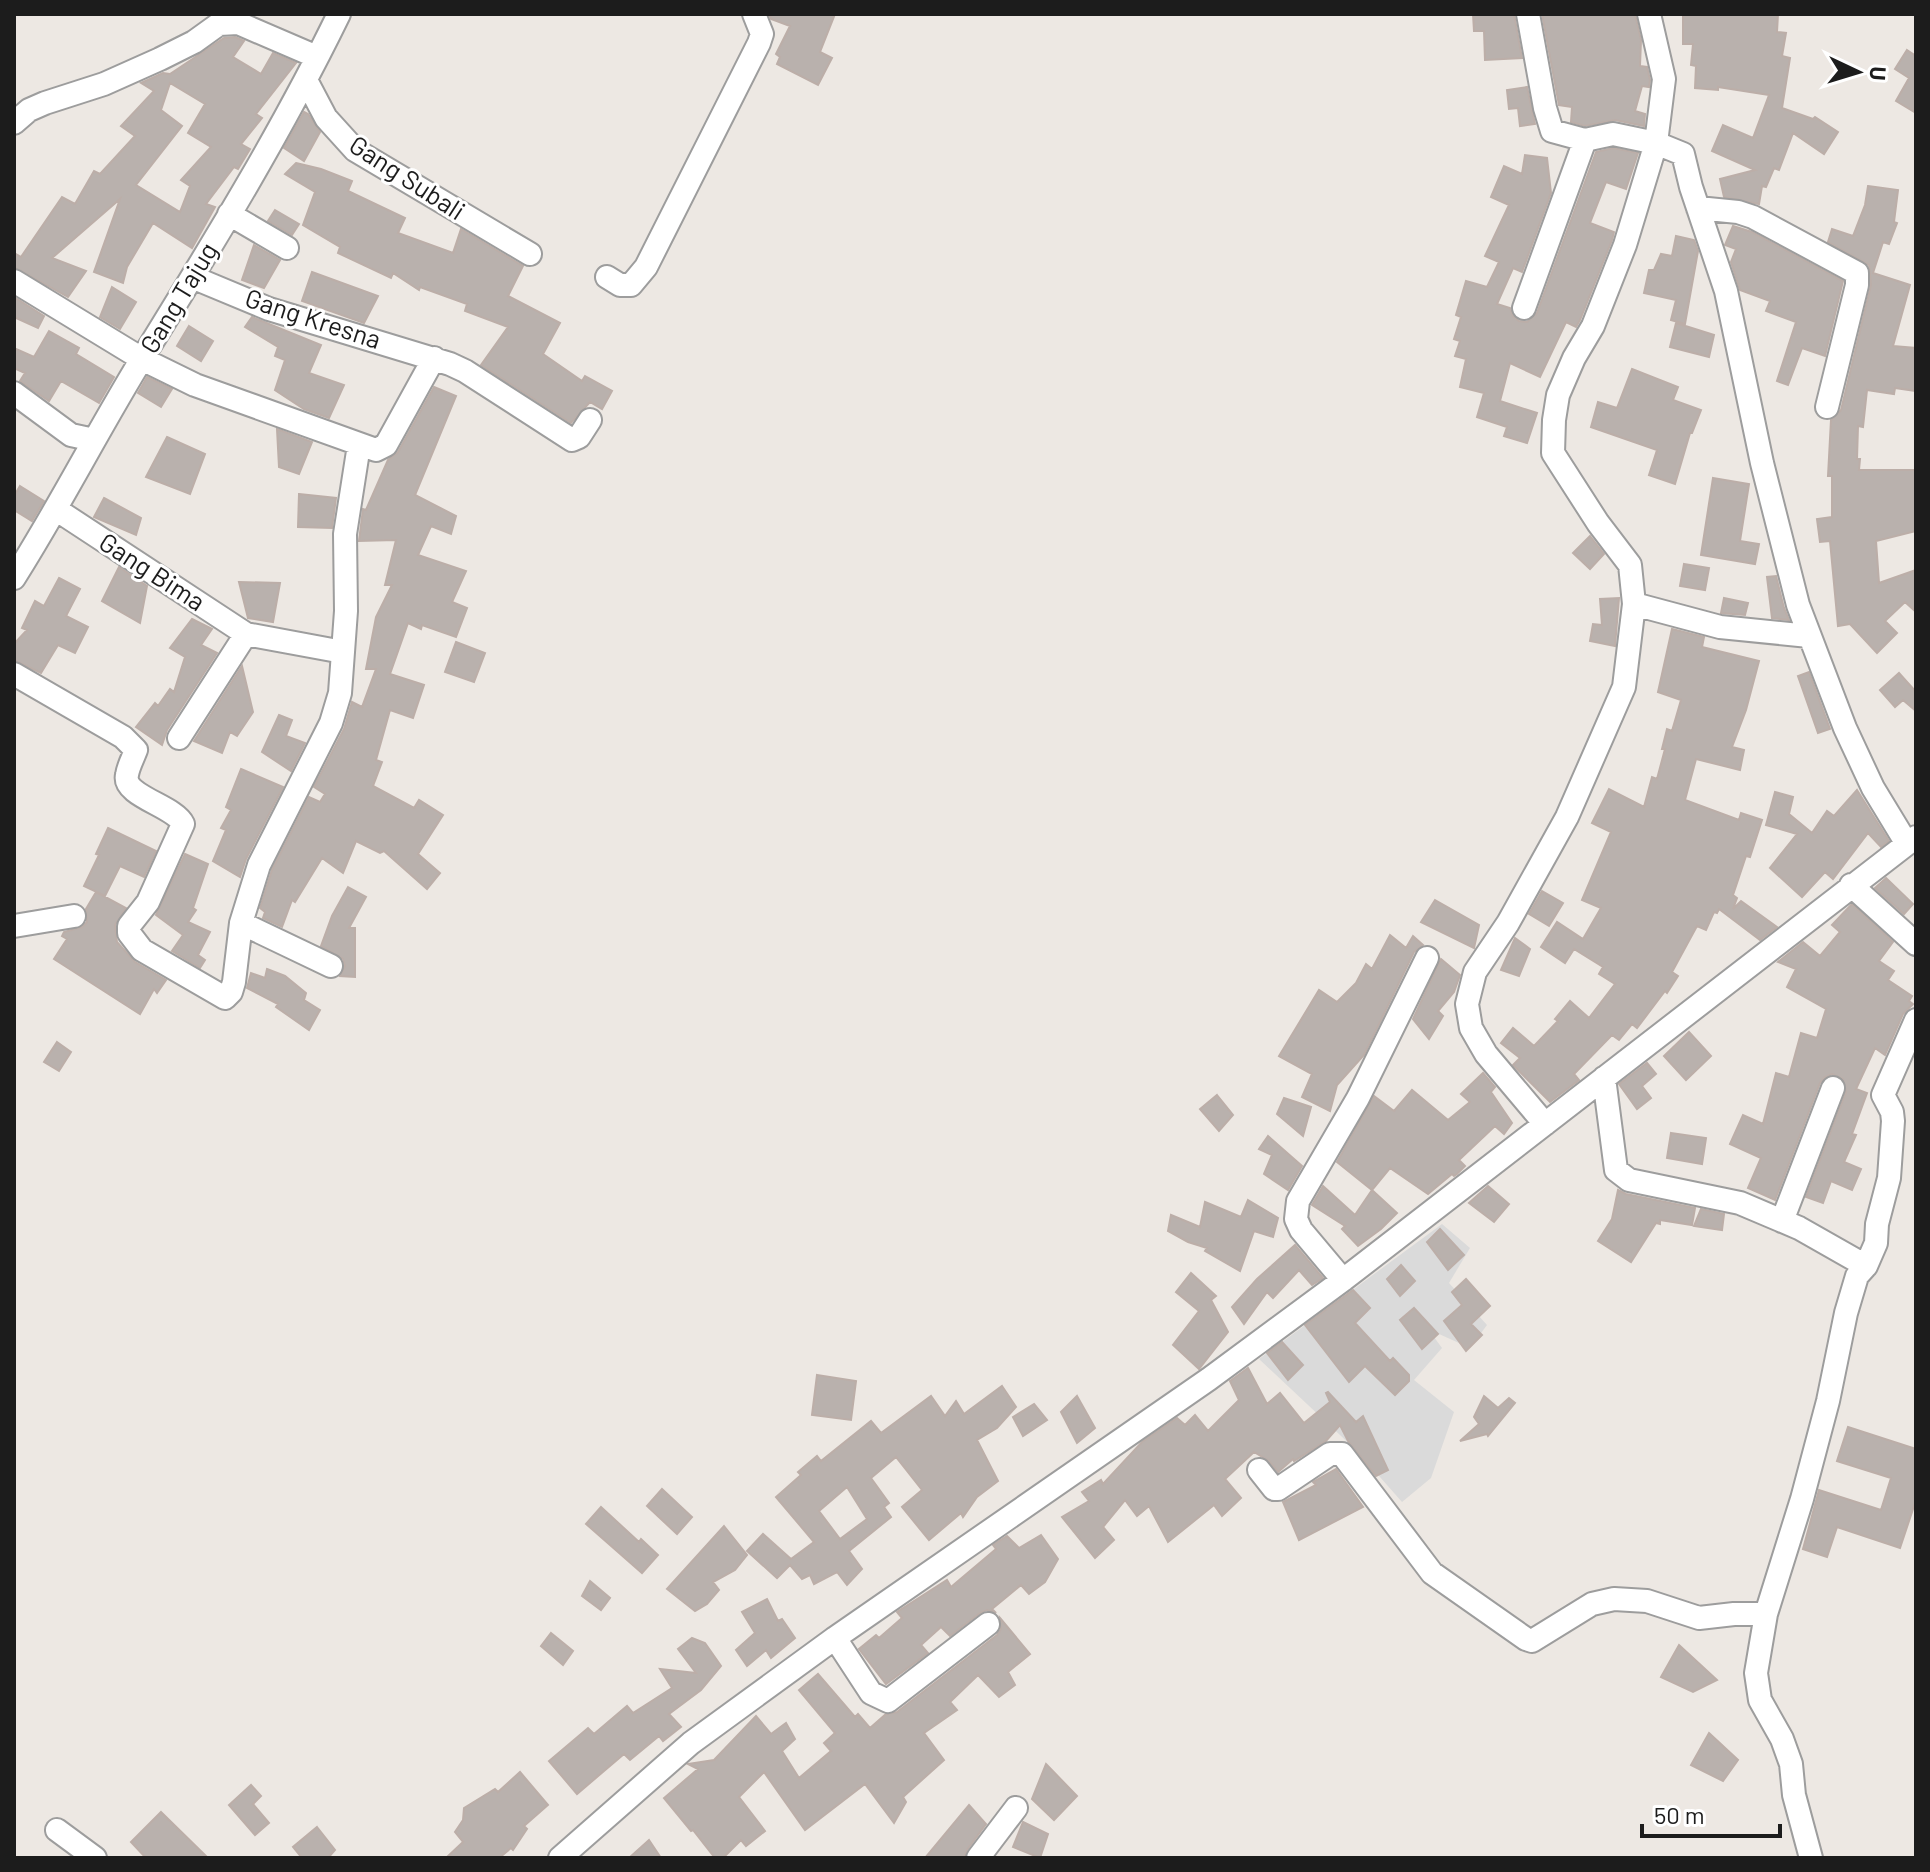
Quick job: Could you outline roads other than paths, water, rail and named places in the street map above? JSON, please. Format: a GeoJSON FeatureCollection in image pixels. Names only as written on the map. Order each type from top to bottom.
{"type":"FeatureCollection","features":[{"type":"Feature","properties":{"kind":"street","name":"Gang Tajug"},"geometry":{"type":"LineString","coordinates":[[14,578],[57,510],[94,440],[229,214],[306,80],[339,14]]}},
{"type":"Feature","properties":{"kind":"street"},"geometry":{"type":"LineString","coordinates":[[607,277],[620,285],[631,285],[646,267],[759,43],[762,34],[754,14]]}},
{"type":"Feature","properties":{"kind":"street"},"geometry":{"type":"LineString","coordinates":[[560,1858],[691,1743],[835,1638],[1184,1397],[1343,1280],[1851,885],[1912,842],[1873,788],[1845,728],[1798,605],[1779,534],[1706,208],[1683,154],[1613,134],[1585,140],[1552,131],[1528,14]]}},
{"type":"Feature","properties":{"kind":"street"},"geometry":{"type":"LineString","coordinates":[[1545,1124],[1471,1028],[1468,992],[1475,972],[1508,923],[1567,817],[1624,687],[1634,604],[1630,565],[1598,523],[1553,453],[1554,420],[1558,395],[1574,358],[1593,326],[1665,147],[1664,79],[1649,14]]}},
{"type":"Feature","properties":{"kind":"street"},"geometry":{"type":"LineString","coordinates":[[14,123],[29,110],[104,84],[160,59],[194,42],[219,24],[238,23],[317,57]]}},
{"type":"Feature","properties":{"kind":"street","name":"Gang Subali"},"geometry":{"type":"LineString","coordinates":[[306,80],[326,118],[355,150],[530,254]]}},
{"type":"Feature","properties":{"kind":"street"},"geometry":{"type":"LineString","coordinates":[[1524,308],[1585,140]]}},
{"type":"Feature","properties":{"kind":"street"},"geometry":{"type":"LineString","coordinates":[[1706,208],[1738,212],[1774,226],[1857,273],[1852,307],[1827,407]]}},
{"type":"Feature","properties":{"kind":"street"},"geometry":{"type":"LineString","coordinates":[[229,214],[287,248]]}},
{"type":"Feature","properties":{"kind":"street","name":"Gang Kresna"},"geometry":{"type":"LineString","coordinates":[[192,277],[269,309],[434,358],[465,371],[566,438],[576,440],[590,420]]}},
{"type":"Feature","properties":{"kind":"street"},"geometry":{"type":"LineString","coordinates":[[14,281],[142,359],[195,385],[376,450],[386,445],[434,358]]}},
{"type":"Feature","properties":{"kind":"street"},"geometry":{"type":"LineString","coordinates":[[14,393],[71,435],[94,440]]}},
{"type":"Feature","properties":{"kind":"street"},"geometry":{"type":"LineString","coordinates":[[14,674],[135,746],[125,777],[127,783],[182,820],[183,829],[148,902],[129,926],[129,933],[142,950],[225,998],[234,982],[241,923],[259,865],[331,723],[340,693],[346,611],[345,534],[359,445]]}},
{"type":"Feature","properties":{"kind":"street","name":"Gang Bima"},"geometry":{"type":"LineString","coordinates":[[57,510],[246,634]]}},
{"type":"Feature","properties":{"kind":"street"},"geometry":{"type":"LineString","coordinates":[[1634,604],[1720,627],[1809,636]]}},
{"type":"Feature","properties":{"kind":"street"},"geometry":{"type":"LineString","coordinates":[[179,738],[246,634],[343,652]]}},
{"type":"Feature","properties":{"kind":"street"},"geometry":{"type":"LineString","coordinates":[[1851,885],[1914,943]]}},
{"type":"Feature","properties":{"kind":"street"},"geometry":{"type":"LineString","coordinates":[[14,926],[74,916]]}},
{"type":"Feature","properties":{"kind":"street"},"geometry":{"type":"LineString","coordinates":[[241,923],[331,966]]}},
{"type":"Feature","properties":{"kind":"street"},"geometry":{"type":"LineString","coordinates":[[1343,1280],[1301,1230],[1296,1219],[1298,1201],[1358,1098],[1427,958]]}},
{"type":"Feature","properties":{"kind":"street"},"geometry":{"type":"LineString","coordinates":[[1811,1858],[1794,1795],[1791,1764],[1782,1739],[1760,1700],[1756,1673],[1766,1614],[1802,1499],[1828,1401],[1846,1313],[1857,1276],[1866,1266],[1876,1243],[1877,1224],[1889,1178],[1893,1121],[1883,1095],[1916,1020]]}},
{"type":"Feature","properties":{"kind":"street"},"geometry":{"type":"LineString","coordinates":[[1604,1078],[1616,1170],[1629,1180],[1740,1203],[1799,1228],[1866,1266]]}},
{"type":"Feature","properties":{"kind":"street"},"geometry":{"type":"LineString","coordinates":[[1782,1221],[1833,1088]]}},
{"type":"Feature","properties":{"kind":"street"},"geometry":{"type":"LineString","coordinates":[[1259,1470],[1274,1489],[1278,1489],[1330,1454],[1342,1454],[1432,1573],[1532,1641],[1592,1604],[1614,1599],[1647,1601],[1699,1618],[1766,1614]]}},
{"type":"Feature","properties":{"kind":"street"},"geometry":{"type":"LineString","coordinates":[[835,1638],[871,1693],[888,1701],[988,1624]]}},
{"type":"Feature","properties":{"kind":"street"},"geometry":{"type":"LineString","coordinates":[[978,1858],[1016,1808]]}},
{"type":"Feature","properties":{"kind":"street"},"geometry":{"type":"LineString","coordinates":[[57,1830],[95,1858]]}}]}
